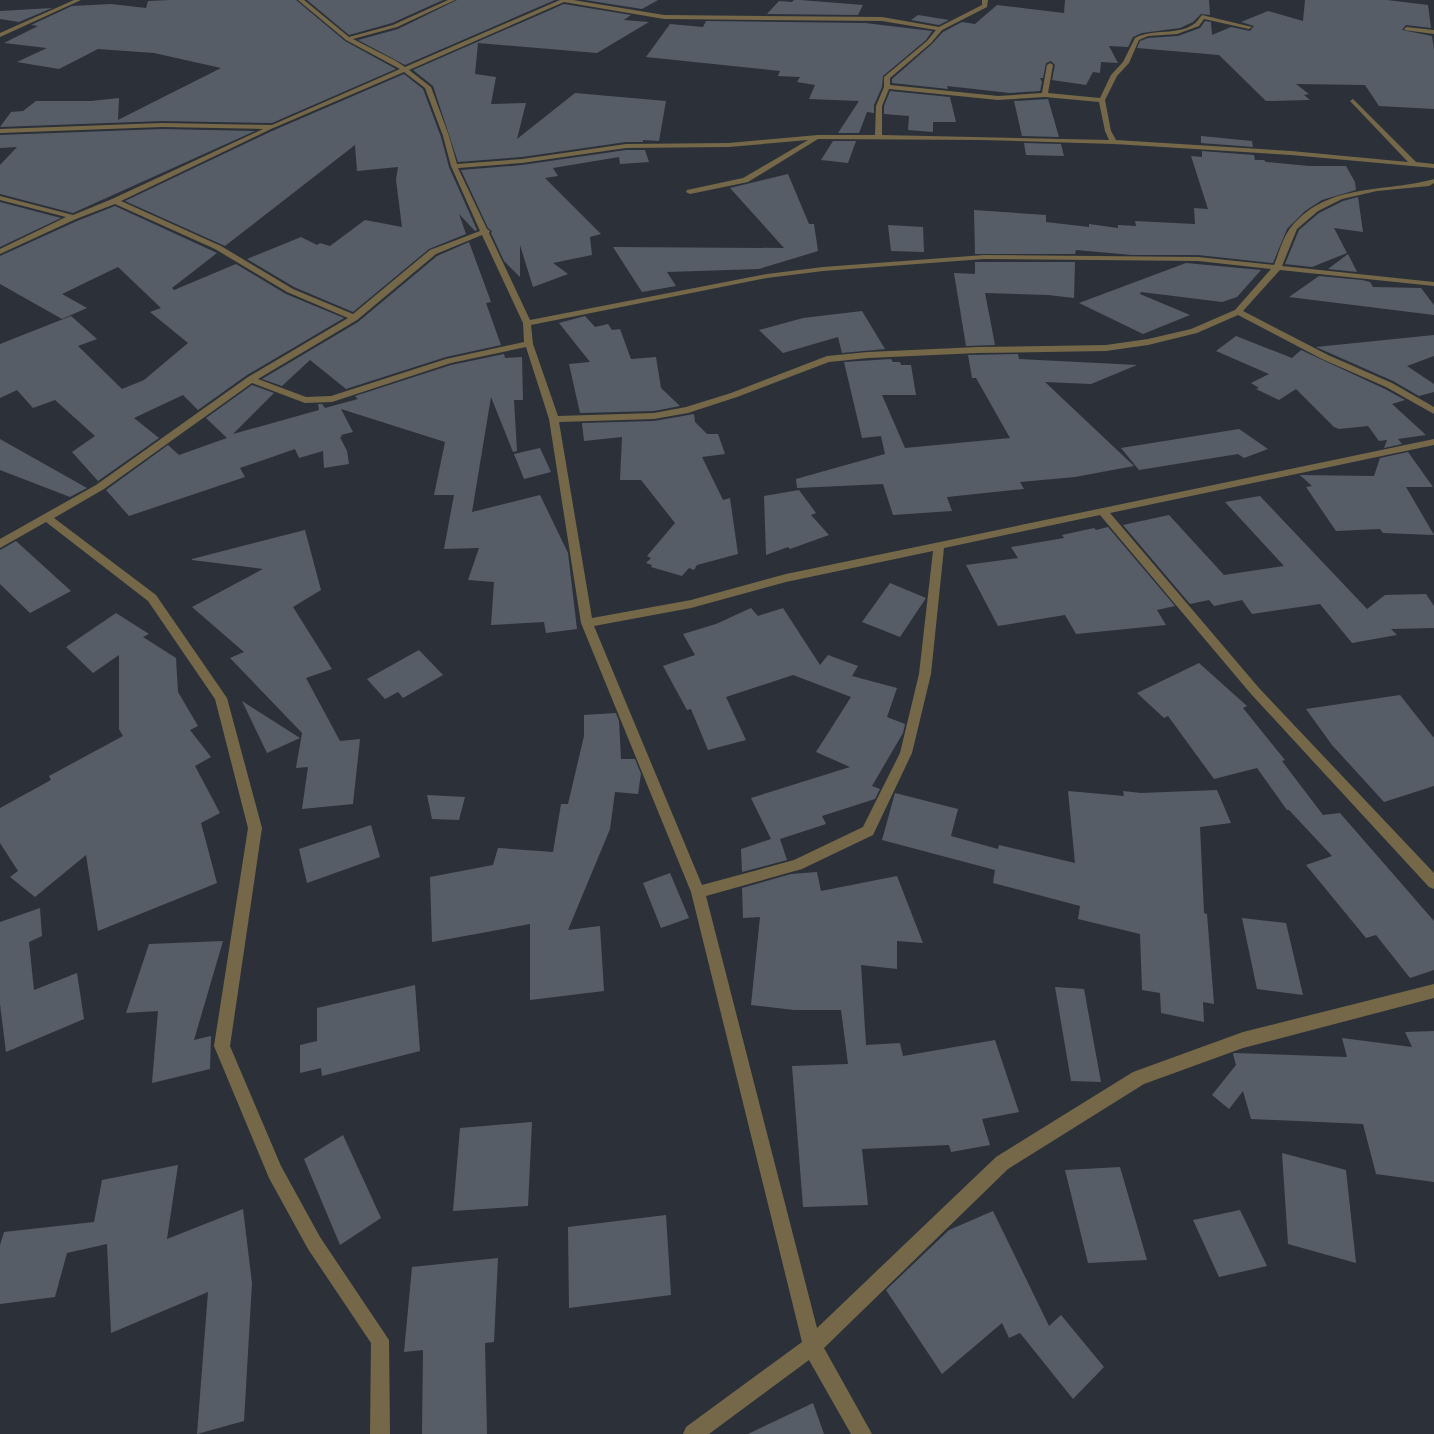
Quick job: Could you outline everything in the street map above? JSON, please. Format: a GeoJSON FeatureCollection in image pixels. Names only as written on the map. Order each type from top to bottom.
{"type":"FeatureCollection","features":[{"type":"Feature","properties":{"kind":"street"},"geometry":{"type":"LineString","coordinates":[[0,35],[78,0]]}},
{"type":"Feature","properties":{"kind":"street"},"geometry":{"type":"LineString","coordinates":[[301,0],[348,39],[406,70],[428,87],[446,136],[454,166],[486,231],[527,323],[529,344],[554,419],[587,623],[698,892],[812,1346],[862,1434]]}},
{"type":"Feature","properties":{"kind":"street"},"geometry":{"type":"LineString","coordinates":[[348,39],[395,26],[452,0]]}},
{"type":"Feature","properties":{"kind":"street"},"geometry":{"type":"LineString","coordinates":[[0,252],[74,217],[115,201],[273,127],[564,0],[664,17],[872,19],[940,29]]}},
{"type":"Feature","properties":{"kind":"street"},"geometry":{"type":"LineString","coordinates":[[878,138],[880,126],[879,106],[887,88],[887,77],[929,42],[940,29],[985,6],[985,0]]}},
{"type":"Feature","properties":{"kind":"street"},"geometry":{"type":"LineString","coordinates":[[1114,142],[1108,132],[1102,100],[1114,75],[1126,63],[1137,40],[1141,36],[1180,32],[1197,25],[1202,17],[1249,27]]}},
{"type":"Feature","properties":{"kind":"street"},"geometry":{"type":"LineString","coordinates":[[1406,30],[1434,32]]}},
{"type":"Feature","properties":{"kind":"street"},"geometry":{"type":"LineString","coordinates":[[1045,95],[1050,65]]}},
{"type":"Feature","properties":{"kind":"street"},"geometry":{"type":"LineString","coordinates":[[887,88],[940,90],[998,98],[1045,95],[1102,100]]}},
{"type":"Feature","properties":{"kind":"street"},"geometry":{"type":"LineString","coordinates":[[1353,100],[1414,164]]}},
{"type":"Feature","properties":{"kind":"street"},"geometry":{"type":"LineString","coordinates":[[0,131],[162,125],[273,127]]}},
{"type":"Feature","properties":{"kind":"street"},"geometry":{"type":"LineString","coordinates":[[454,166],[522,161],[626,146],[729,145],[818,138],[981,138],[1114,142],[1291,153],[1434,166]]}},
{"type":"Feature","properties":{"kind":"street"},"geometry":{"type":"LineString","coordinates":[[690,192],[745,180],[818,138]]}},
{"type":"Feature","properties":{"kind":"street"},"geometry":{"type":"LineString","coordinates":[[554,419],[654,416],[688,410],[734,395],[827,359],[868,355],[978,350],[1106,348],[1148,342],[1194,331],[1238,312],[1254,291],[1277,268],[1294,228],[1314,209],[1340,197],[1377,189],[1426,184],[1434,181]]}},
{"type":"Feature","properties":{"kind":"street"},"geometry":{"type":"LineString","coordinates":[[0,198],[74,217]]}},
{"type":"Feature","properties":{"kind":"street"},"geometry":{"type":"LineString","coordinates":[[115,201],[144,216],[208,242],[246,263],[282,287],[341,309],[354,318]]}},
{"type":"Feature","properties":{"kind":"street"},"geometry":{"type":"LineString","coordinates":[[0,544],[100,487],[252,379],[354,318],[433,252],[486,231]]}},
{"type":"Feature","properties":{"kind":"street"},"geometry":{"type":"LineString","coordinates":[[527,323],[767,276],[823,269],[965,259],[1198,259],[1434,284]]}},
{"type":"Feature","properties":{"kind":"street"},"geometry":{"type":"LineString","coordinates":[[1238,312],[1325,357],[1389,385],[1434,411]]}},
{"type":"Feature","properties":{"kind":"street"},"geometry":{"type":"LineString","coordinates":[[252,379],[305,400],[332,399],[449,361],[529,344]]}},
{"type":"Feature","properties":{"kind":"street"},"geometry":{"type":"LineString","coordinates":[[587,623],[692,604],[786,578],[1434,442]]}},
{"type":"Feature","properties":{"kind":"street"},"geometry":{"type":"LineString","coordinates":[[1102,512],[1255,691],[1434,883]]}},
{"type":"Feature","properties":{"kind":"street"},"geometry":{"type":"LineString","coordinates":[[47,518],[152,598],[221,698],[255,828],[222,1046],[284,1188],[314,1243],[380,1340],[380,1434]]}},
{"type":"Feature","properties":{"kind":"street"},"geometry":{"type":"LineString","coordinates":[[698,892],[797,865],[868,831],[906,753],[925,674],[939,546]]}},
{"type":"Feature","properties":{"kind":"street"},"geometry":{"type":"LineString","coordinates":[[693,1434],[812,1346],[1002,1163],[1139,1078],[1243,1040],[1434,991]]}},
{"type":"Feature","properties":{"kind":"building"},"geometry":{"type":"Polygon","coordinates":[[[296,0],[345,41],[396,69],[272,123],[162,121],[0,127],[11,112],[23,111],[36,101],[91,101],[119,98],[118,120],[221,68],[154,53],[98,49],[59,69],[17,62],[47,48],[4,43],[38,26],[31,25],[72,6],[111,4],[146,8],[148,1],[296,0]]]}},
{"type":"Feature","properties":{"kind":"building"},"geometry":{"type":"Polygon","coordinates":[[[307,0],[443,0],[392,23],[349,35],[307,0]]]}},
{"type":"Feature","properties":{"kind":"building"},"geometry":{"type":"Polygon","coordinates":[[[457,0],[555,0],[405,65],[358,40],[398,29],[457,0]]]}},
{"type":"Feature","properties":{"kind":"building"},"geometry":{"type":"Polygon","coordinates":[[[585,0],[658,0],[642,9],[585,0]]]}},
{"type":"Feature","properties":{"kind":"building"},"geometry":{"type":"Polygon","coordinates":[[[794,0],[863,5],[858,15],[767,14],[779,1],[792,2],[794,0]]]}},
{"type":"Feature","properties":{"kind":"building"},"geometry":{"type":"Polygon","coordinates":[[[1065,0],[1209,0],[1210,15],[1201,14],[1193,22],[1180,28],[1142,33],[1133,37],[1128,47],[1109,46],[1118,63],[1101,62],[1100,73],[1093,72],[1086,85],[1052,80],[1055,65],[1051,61],[1046,63],[1043,78],[1040,78],[1042,82],[1040,91],[1010,93],[947,86],[948,89],[892,83],[892,79],[943,32],[962,22],[975,24],[997,5],[1064,13],[1065,0]]]}},
{"type":"Feature","properties":{"kind":"building"},"geometry":{"type":"Polygon","coordinates":[[[1305,0],[1387,0],[1428,5],[1431,28],[1406,25],[1402,30],[1432,36],[1434,49],[1434,109],[1379,106],[1365,85],[1296,84],[1309,94],[1304,95],[1310,100],[1266,101],[1219,55],[1137,48],[1140,41],[1148,38],[1178,36],[1200,28],[1205,21],[1211,22],[1212,35],[1231,27],[1250,31],[1254,26],[1241,22],[1268,11],[1303,21],[1305,0]]]}},
{"type":"Feature","properties":{"kind":"building"},"geometry":{"type":"Polygon","coordinates":[[[564,4],[631,15],[624,20],[649,22],[597,53],[478,43],[475,74],[496,77],[491,104],[526,103],[517,139],[575,93],[666,101],[659,141],[643,140],[643,142],[626,142],[522,157],[458,162],[433,86],[413,70],[564,4]]]}},
{"type":"Feature","properties":{"kind":"building"},"geometry":{"type":"Polygon","coordinates":[[[52,8],[19,22],[0,19],[0,11],[52,8]]]}},
{"type":"Feature","properties":{"kind":"building"},"geometry":{"type":"Polygon","coordinates":[[[918,15],[949,20],[939,25],[911,20],[918,15]]]}},
{"type":"Feature","properties":{"kind":"building"},"geometry":{"type":"Polygon","coordinates":[[[706,21],[865,23],[932,31],[926,40],[883,76],[882,87],[874,105],[874,113],[867,112],[859,133],[838,133],[859,101],[809,99],[815,85],[797,82],[800,77],[778,76],[780,71],[646,57],[670,24],[703,27],[706,21]]]}},
{"type":"Feature","properties":{"kind":"building"},"geometry":{"type":"Polygon","coordinates":[[[404,74],[423,89],[441,137],[449,167],[477,230],[475,231],[459,214],[466,234],[429,249],[353,312],[294,287],[247,259],[301,237],[317,245],[320,243],[330,246],[365,220],[402,227],[396,180],[398,167],[357,171],[355,145],[225,246],[125,201],[272,131],[404,74]]]}},
{"type":"Feature","properties":{"kind":"building"},"geometry":{"type":"Polygon","coordinates":[[[890,91],[950,97],[956,122],[933,122],[933,132],[908,130],[909,116],[884,114],[884,106],[890,91]]]}},
{"type":"Feature","properties":{"kind":"building"},"geometry":{"type":"Polygon","coordinates":[[[1048,99],[1059,137],[1022,136],[1014,101],[1048,99]]]}},
{"type":"Feature","properties":{"kind":"building"},"geometry":{"type":"Polygon","coordinates":[[[162,129],[255,131],[73,213],[0,194],[0,165],[17,147],[0,148],[0,135],[162,129]]]}},
{"type":"Feature","properties":{"kind":"building"},"geometry":{"type":"Polygon","coordinates":[[[1201,136],[1252,141],[1253,147],[1201,143],[1201,136]]]}},
{"type":"Feature","properties":{"kind":"building"},"geometry":{"type":"Polygon","coordinates":[[[833,141],[856,141],[848,163],[821,160],[833,141]]]}},
{"type":"Feature","properties":{"kind":"building"},"geometry":{"type":"Polygon","coordinates":[[[1024,143],[1061,144],[1064,156],[1026,155],[1024,143]]]}},
{"type":"Feature","properties":{"kind":"building"},"geometry":{"type":"Polygon","coordinates":[[[626,150],[645,150],[649,162],[620,164],[619,157],[553,168],[558,176],[545,178],[601,234],[590,237],[592,255],[553,263],[568,274],[533,287],[520,245],[520,277],[504,261],[491,233],[492,231],[488,228],[461,170],[522,165],[626,150]]]}},
{"type":"Feature","properties":{"kind":"building"},"geometry":{"type":"Polygon","coordinates":[[[1202,151],[1254,155],[1255,160],[1264,160],[1266,162],[1309,166],[1346,166],[1355,182],[1356,190],[1322,200],[1305,211],[1287,229],[1273,263],[1198,255],[1132,255],[1076,250],[1075,254],[975,254],[974,210],[1046,215],[1046,222],[1089,227],[1089,224],[1118,228],[1118,225],[1136,226],[1135,221],[1195,224],[1194,208],[1208,209],[1191,156],[1202,157],[1202,151]]]}},
{"type":"Feature","properties":{"kind":"building"},"geometry":{"type":"Polygon","coordinates":[[[788,174],[809,224],[814,224],[818,251],[759,269],[667,272],[676,286],[642,292],[613,247],[784,248],[730,188],[788,174]]]}},
{"type":"Feature","properties":{"kind":"building"},"geometry":{"type":"Polygon","coordinates":[[[1358,197],[1363,232],[1334,228],[1347,253],[1312,267],[1285,264],[1299,230],[1319,213],[1343,201],[1358,197]]]}},
{"type":"Feature","properties":{"kind":"building"},"geometry":{"type":"Polygon","coordinates":[[[0,202],[61,218],[0,247],[0,202]]]}},
{"type":"Feature","properties":{"kind":"building"},"geometry":{"type":"Polygon","coordinates":[[[115,206],[217,253],[172,288],[174,290],[236,264],[286,294],[344,318],[247,375],[198,410],[183,395],[134,418],[159,438],[98,481],[72,452],[95,436],[55,400],[33,408],[17,390],[0,398],[0,344],[71,316],[97,339],[78,346],[122,389],[144,380],[188,343],[150,312],[161,308],[118,267],[62,294],[87,308],[62,319],[0,284],[0,256],[115,206]]]}},
{"type":"Feature","properties":{"kind":"building"},"geometry":{"type":"Polygon","coordinates":[[[888,225],[923,227],[924,252],[891,251],[888,225]]]}},
{"type":"Feature","properties":{"kind":"building"},"geometry":{"type":"Polygon","coordinates":[[[469,242],[491,302],[486,303],[501,345],[446,357],[346,389],[310,360],[282,386],[262,379],[358,322],[437,256],[469,242]]]}},
{"type":"Feature","properties":{"kind":"building"},"geometry":{"type":"Polygon","coordinates":[[[1348,254],[1357,272],[1328,269],[1348,254]]]}},
{"type":"Feature","properties":{"kind":"building"},"geometry":{"type":"Polygon","coordinates":[[[975,262],[1075,262],[1074,298],[1048,295],[985,293],[995,345],[966,346],[954,273],[975,274],[975,262]]]}},
{"type":"Feature","properties":{"kind":"building"},"geometry":{"type":"Polygon","coordinates":[[[1186,263],[1261,270],[1237,297],[1222,302],[1141,292],[1140,294],[1190,315],[1143,334],[1079,303],[1186,263]]]}},
{"type":"Feature","properties":{"kind":"building"},"geometry":{"type":"Polygon","coordinates":[[[1319,276],[1362,280],[1370,282],[1373,287],[1421,288],[1434,305],[1434,315],[1289,297],[1319,276]]]}},
{"type":"Feature","properties":{"kind":"building"},"geometry":{"type":"Polygon","coordinates":[[[862,311],[885,349],[842,353],[838,337],[783,353],[759,330],[803,318],[862,311]]]}},
{"type":"Feature","properties":{"kind":"building"},"geometry":{"type":"Polygon","coordinates":[[[585,316],[595,327],[608,324],[612,330],[620,329],[631,359],[656,357],[661,388],[680,406],[654,411],[580,413],[569,364],[590,362],[559,323],[585,316]]]}},
{"type":"Feature","properties":{"kind":"building"},"geometry":{"type":"Polygon","coordinates":[[[1434,335],[1434,356],[1407,366],[1434,384],[1434,392],[1419,396],[1393,381],[1316,347],[1434,335]]]}},
{"type":"Feature","properties":{"kind":"building"},"geometry":{"type":"Polygon","coordinates":[[[1236,336],[1292,358],[1301,350],[1385,389],[1405,400],[1392,404],[1426,435],[1398,439],[1402,444],[1384,448],[1387,440],[1379,441],[1368,426],[1339,429],[1334,427],[1296,389],[1279,400],[1256,389],[1259,388],[1251,383],[1269,374],[1216,351],[1236,336]]]}},
{"type":"Feature","properties":{"kind":"building"},"geometry":{"type":"Polygon","coordinates":[[[504,354],[505,358],[522,357],[523,400],[514,400],[517,451],[513,452],[491,397],[472,512],[540,495],[568,553],[577,629],[546,633],[544,622],[491,625],[494,582],[468,580],[479,548],[444,549],[454,495],[434,495],[445,442],[341,409],[353,432],[341,435],[342,437],[340,437],[347,451],[349,464],[324,468],[323,451],[299,458],[295,449],[240,468],[245,477],[129,516],[106,490],[168,445],[179,455],[227,438],[206,418],[252,385],[274,393],[233,434],[319,410],[318,404],[322,404],[325,408],[358,399],[355,396],[451,365],[504,354]]]}},
{"type":"Feature","properties":{"kind":"building"},"geometry":{"type":"Polygon","coordinates":[[[1018,354],[1019,359],[1137,365],[1091,384],[1045,382],[1134,466],[1075,477],[1020,482],[1024,489],[947,497],[952,511],[893,515],[883,484],[797,488],[796,479],[885,454],[881,436],[862,438],[844,362],[891,359],[893,362],[900,362],[901,365],[911,365],[916,395],[882,395],[905,448],[1010,438],[976,378],[972,378],[968,355],[1018,354]]]}},
{"type":"Feature","properties":{"kind":"building"},"geometry":{"type":"Polygon","coordinates":[[[694,414],[695,422],[707,434],[718,434],[725,454],[702,457],[723,500],[730,498],[738,554],[697,565],[694,570],[689,568],[682,576],[651,567],[652,565],[646,563],[651,558],[647,556],[675,523],[641,480],[620,480],[622,437],[584,441],[582,423],[654,421],[694,414]]]}},
{"type":"Feature","properties":{"kind":"building"},"geometry":{"type":"Polygon","coordinates":[[[1239,429],[1268,449],[1244,458],[1238,454],[1139,470],[1121,448],[1239,429]]]}},
{"type":"Feature","properties":{"kind":"building"},"geometry":{"type":"Polygon","coordinates":[[[0,439],[87,488],[70,497],[0,470],[0,439]]]}},
{"type":"Feature","properties":{"kind":"building"},"geometry":{"type":"Polygon","coordinates":[[[540,448],[551,472],[524,479],[514,454],[540,448]]]}},
{"type":"Feature","properties":{"kind":"building"},"geometry":{"type":"Polygon","coordinates":[[[1408,452],[1433,487],[1406,487],[1434,535],[1383,533],[1380,529],[1336,531],[1306,487],[1312,486],[1300,475],[1374,476],[1380,458],[1408,452]]]}},
{"type":"Feature","properties":{"kind":"building"},"geometry":{"type":"Polygon","coordinates":[[[799,490],[816,513],[811,515],[829,535],[790,549],[788,547],[766,555],[764,496],[799,490]]]}},
{"type":"Feature","properties":{"kind":"building"},"geometry":{"type":"Polygon","coordinates":[[[1260,496],[1367,609],[1385,595],[1426,594],[1434,606],[1434,628],[1391,629],[1397,635],[1352,643],[1320,604],[1252,614],[1242,600],[1214,606],[1209,600],[1190,604],[1123,525],[1169,515],[1224,575],[1284,566],[1225,502],[1260,496]]]}},
{"type":"Feature","properties":{"kind":"building"},"geometry":{"type":"Polygon","coordinates":[[[1108,527],[1175,606],[1157,610],[1166,625],[1076,634],[1065,615],[998,626],[966,565],[1018,558],[1011,547],[1064,538],[1062,535],[1108,527]]]}},
{"type":"Feature","properties":{"kind":"building"},"geometry":{"type":"Polygon","coordinates":[[[305,530],[321,590],[293,607],[332,669],[306,678],[340,741],[360,739],[353,804],[302,809],[308,767],[296,768],[302,733],[230,658],[244,652],[192,607],[263,569],[192,559],[305,530]]]}},
{"type":"Feature","properties":{"kind":"building"},"geometry":{"type":"Polygon","coordinates":[[[16,541],[71,591],[30,613],[0,584],[0,550],[16,541]]]}},
{"type":"Feature","properties":{"kind":"building"},"geometry":{"type":"Polygon","coordinates":[[[890,583],[926,598],[900,637],[862,622],[890,583]]]}},
{"type":"Feature","properties":{"kind":"building"},"geometry":{"type":"Polygon","coordinates":[[[751,608],[758,616],[783,608],[820,665],[828,655],[858,666],[852,676],[897,688],[887,717],[905,724],[903,733],[872,786],[880,789],[875,799],[822,816],[826,824],[780,839],[787,860],[742,872],[741,849],[771,839],[751,798],[850,767],[816,752],[851,697],[793,675],[726,697],[746,740],[708,750],[691,709],[687,710],[663,666],[695,655],[683,634],[716,624],[751,608]]]}},
{"type":"Feature","properties":{"kind":"building"},"geometry":{"type":"Polygon","coordinates":[[[116,613],[149,634],[143,637],[176,658],[178,692],[198,726],[190,730],[211,757],[195,766],[220,813],[201,823],[217,883],[98,931],[86,855],[35,897],[10,877],[18,871],[0,843],[0,808],[51,780],[49,776],[123,736],[119,729],[119,655],[93,673],[66,647],[116,613]]]}},
{"type":"Feature","properties":{"kind":"building"},"geometry":{"type":"Polygon","coordinates":[[[419,650],[443,675],[403,698],[398,692],[385,699],[367,679],[419,650]]]}},
{"type":"Feature","properties":{"kind":"building"},"geometry":{"type":"Polygon","coordinates":[[[1199,663],[1247,706],[1243,708],[1285,760],[1282,761],[1323,815],[1340,813],[1434,921],[1434,970],[1410,978],[1376,935],[1366,938],[1306,865],[1332,856],[1287,810],[1257,768],[1214,779],[1168,716],[1164,718],[1137,693],[1199,663]]]}},
{"type":"Feature","properties":{"kind":"building"},"geometry":{"type":"Polygon","coordinates":[[[1400,695],[1434,738],[1434,786],[1384,802],[1332,745],[1306,709],[1400,695]]]}},
{"type":"Feature","properties":{"kind":"building"},"geometry":{"type":"Polygon","coordinates":[[[242,701],[300,738],[267,753],[242,701]]]}},
{"type":"Feature","properties":{"kind":"building"},"geometry":{"type":"Polygon","coordinates":[[[616,713],[619,721],[621,759],[635,759],[641,774],[638,794],[615,792],[610,829],[568,930],[600,926],[604,991],[530,1000],[530,924],[432,942],[430,877],[493,865],[498,848],[553,852],[561,804],[568,804],[584,736],[584,715],[616,713]]]}},
{"type":"Feature","properties":{"kind":"building"},"geometry":{"type":"Polygon","coordinates":[[[1217,790],[1231,823],[1200,827],[1204,913],[1207,914],[1214,1004],[1203,1002],[1204,1022],[1161,1013],[1160,993],[1142,990],[1140,934],[1078,919],[1080,906],[993,883],[995,870],[882,840],[895,793],[958,809],[951,836],[998,849],[999,845],[1075,863],[1068,791],[1124,796],[1123,791],[1141,793],[1217,790]]]}},
{"type":"Feature","properties":{"kind":"building"},"geometry":{"type":"Polygon","coordinates":[[[427,795],[465,797],[459,820],[432,819],[427,795]]]}},
{"type":"Feature","properties":{"kind":"building"},"geometry":{"type":"Polygon","coordinates":[[[371,825],[380,857],[307,883],[299,849],[371,825]]]}},
{"type":"Feature","properties":{"kind":"building"},"geometry":{"type":"Polygon","coordinates":[[[817,872],[821,891],[897,876],[923,943],[897,941],[897,969],[861,965],[866,1045],[900,1043],[903,1056],[995,1040],[1019,1112],[982,1119],[990,1145],[951,1152],[949,1145],[862,1149],[868,1205],[803,1207],[792,1066],[848,1064],[841,1010],[794,1010],[751,1005],[760,917],[743,918],[742,888],[791,874],[817,872]]]}},
{"type":"Feature","properties":{"kind":"building"},"geometry":{"type":"Polygon","coordinates":[[[670,873],[689,918],[661,928],[643,883],[670,873]]]}},
{"type":"Feature","properties":{"kind":"building"},"geometry":{"type":"Polygon","coordinates":[[[40,908],[42,936],[29,942],[34,990],[77,973],[84,1019],[6,1052],[0,1004],[0,922],[40,908]]]}},
{"type":"Feature","properties":{"kind":"building"},"geometry":{"type":"Polygon","coordinates":[[[1242,918],[1286,923],[1303,995],[1257,989],[1242,918]]]}},
{"type":"Feature","properties":{"kind":"building"},"geometry":{"type":"Polygon","coordinates":[[[223,941],[194,1040],[211,1036],[210,1069],[152,1083],[158,1011],[126,1013],[149,944],[223,941]]]}},
{"type":"Feature","properties":{"kind":"building"},"geometry":{"type":"Polygon","coordinates":[[[415,985],[420,1051],[322,1076],[321,1068],[300,1073],[300,1045],[317,1041],[317,1008],[415,985]]]}},
{"type":"Feature","properties":{"kind":"building"},"geometry":{"type":"Polygon","coordinates":[[[1055,987],[1084,989],[1101,1082],[1071,1081],[1055,987]]]}},
{"type":"Feature","properties":{"kind":"building"},"geometry":{"type":"Polygon","coordinates":[[[1434,1031],[1434,1182],[1376,1174],[1363,1124],[1251,1119],[1243,1091],[1229,1109],[1212,1095],[1236,1065],[1234,1053],[1347,1057],[1342,1038],[1412,1047],[1405,1032],[1434,1031]]]}},
{"type":"Feature","properties":{"kind":"building"},"geometry":{"type":"Polygon","coordinates":[[[532,1122],[528,1206],[453,1211],[460,1128],[532,1122]]]}},
{"type":"Feature","properties":{"kind":"building"},"geometry":{"type":"Polygon","coordinates":[[[343,1135],[381,1218],[340,1245],[304,1159],[343,1135]]]}},
{"type":"Feature","properties":{"kind":"building"},"geometry":{"type":"Polygon","coordinates":[[[1282,1153],[1346,1170],[1356,1263],[1288,1244],[1282,1153]]]}},
{"type":"Feature","properties":{"kind":"building"},"geometry":{"type":"Polygon","coordinates":[[[178,1165],[167,1239],[243,1209],[252,1283],[244,1421],[197,1434],[208,1292],[111,1333],[107,1244],[67,1253],[55,1297],[0,1304],[0,1245],[4,1232],[94,1222],[102,1180],[178,1165]]]}},
{"type":"Feature","properties":{"kind":"building"},"geometry":{"type":"Polygon","coordinates":[[[1120,1167],[1147,1260],[1088,1263],[1065,1170],[1120,1167]]]}},
{"type":"Feature","properties":{"kind":"building"},"geometry":{"type":"Polygon","coordinates":[[[1240,1210],[1267,1266],[1219,1277],[1193,1220],[1240,1210]]]}},
{"type":"Feature","properties":{"kind":"building"},"geometry":{"type":"Polygon","coordinates":[[[993,1211],[1049,1326],[1061,1315],[1104,1367],[1073,1399],[1020,1333],[1009,1338],[1002,1323],[942,1374],[886,1290],[949,1230],[993,1211]]]}},
{"type":"Feature","properties":{"kind":"building"},"geometry":{"type":"Polygon","coordinates":[[[666,1215],[671,1295],[569,1308],[568,1227],[666,1215]]]}},
{"type":"Feature","properties":{"kind":"building"},"geometry":{"type":"Polygon","coordinates":[[[498,1258],[494,1342],[485,1343],[487,1434],[422,1434],[423,1350],[404,1352],[412,1267],[498,1258]]]}},
{"type":"Feature","properties":{"kind":"building"},"geometry":{"type":"Polygon","coordinates":[[[813,1403],[824,1434],[748,1434],[813,1403]]]}}]}
